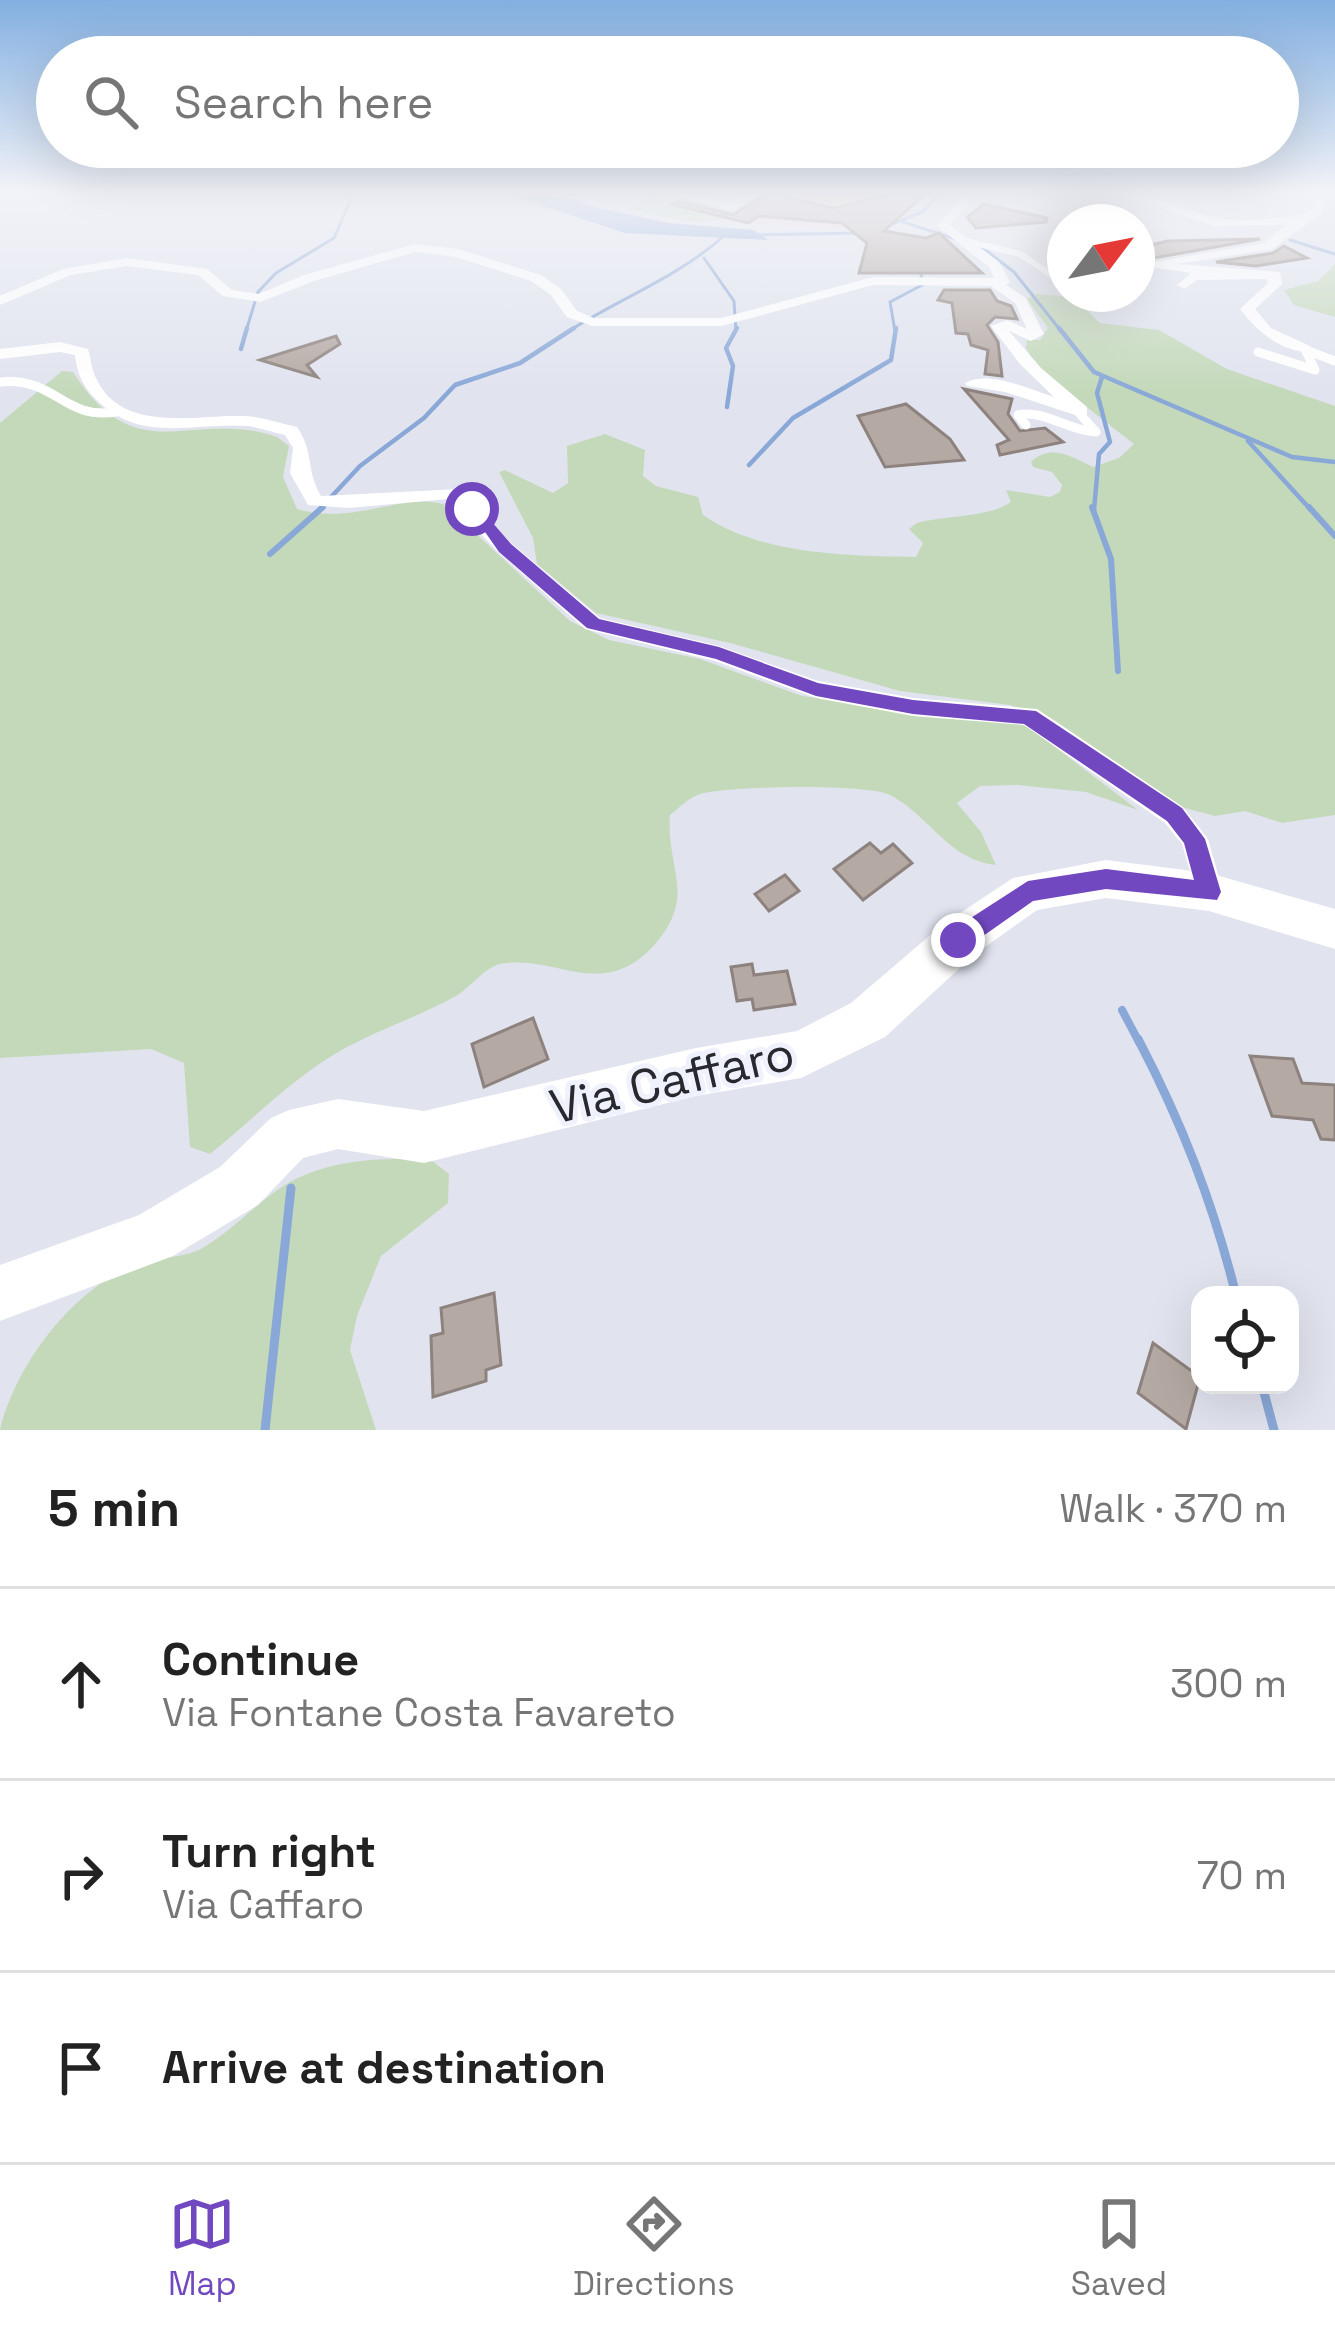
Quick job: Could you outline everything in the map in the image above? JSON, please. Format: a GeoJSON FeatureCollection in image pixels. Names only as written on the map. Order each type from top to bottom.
{"type":"FeatureCollection","features":[{"type":"Feature","properties":{"kind":"street"},"geometry":{"type":"LineString","coordinates":[[0,301],[68,272],[127,262],[202,272],[228,293],[260,298],[377,259]]}},
{"type":"Feature","properties":{"kind":"street"},"geometry":{"type":"LineString","coordinates":[[476,259],[536,278],[556,292],[572,314],[592,322],[721,322],[873,281],[997,285],[1022,301],[1037,334],[1031,337],[1007,324],[998,326],[999,330],[1016,342],[1026,365],[1079,413]]}},
{"type":"Feature","properties":{"kind":"street"},"geometry":{"type":"LineString","coordinates":[[986,259],[1004,279],[997,285]]}},
{"type":"Feature","properties":{"kind":"street"},"geometry":{"type":"LineString","coordinates":[[1185,259],[1144,265],[1271,274],[1275,284],[1247,309],[1266,331],[1305,349]]}},
{"type":"Feature","properties":{"kind":"street"},"geometry":{"type":"LineString","coordinates":[[1184,285],[1193,276],[1272,278]]}},
{"type":"Feature","properties":{"kind":"street"},"geometry":{"type":"LineString","coordinates":[[0,355],[60,347],[83,352],[83,369],[92,386],[116,412],[151,425],[246,421],[291,431],[302,448],[299,473],[315,501],[348,505],[404,493],[453,493],[505,548],[593,624],[719,653],[816,689],[913,707],[1029,716],[1174,815],[1194,839],[1209,892]]}},
{"type":"Feature","properties":{"kind":"street"},"geometry":{"type":"LineString","coordinates":[[973,383],[1007,387],[1079,413]]}},
{"type":"Feature","properties":{"kind":"street","name":"Via Caffaro"},"geometry":{"type":"LineString","coordinates":[[0,1293],[154,1237],[239,1186],[289,1136],[338,1124],[424,1137],[696,1072],[800,1054],[868,1020],[958,940],[1028,892],[1106,879],[1209,892],[1335,929]]}},
{"type":"Feature","properties":{"kind":"lane"},"geometry":{"type":"LineString","coordinates":[[1258,352],[1315,370],[1317,365],[1305,349]]}},
{"type":"Feature","properties":{"kind":"lane"},"geometry":{"type":"LineString","coordinates":[[1305,349],[1335,362]]}},
{"type":"Feature","properties":{"kind":"lane"},"geometry":{"type":"LineString","coordinates":[[0,382],[20,378],[49,383],[76,414],[96,418],[116,412]]}},
{"type":"Feature","properties":{"kind":"lane"},"geometry":{"type":"LineString","coordinates":[[1026,425],[1018,416],[1031,412],[1073,431],[1096,432],[1079,413]]}},
{"type":"Feature","properties":{"kind":"green space"},"geometry":{"type":"Polygon","coordinates":[[[1335,264],[1335,317],[1294,305],[1284,290],[1318,281],[1335,264]]]}},
{"type":"Feature","properties":{"kind":"green space"},"geometry":{"type":"Polygon","coordinates":[[[1047,295],[1047,312],[1089,312],[1100,323],[1159,330],[1227,369],[1335,406],[1335,815],[1282,823],[1245,811],[1215,816],[1181,807],[1051,718],[1010,705],[900,691],[730,643],[596,613],[537,564],[533,538],[499,472],[505,470],[553,493],[568,483],[567,446],[605,434],[645,450],[643,476],[656,486],[698,497],[703,515],[751,538],[806,551],[916,557],[923,543],[909,529],[917,523],[1002,507],[1011,502],[1006,490],[1050,497],[1060,492],[1062,485],[1052,472],[1033,467],[1031,462],[1054,453],[1093,467],[1119,458],[1134,444],[1039,370],[1026,348],[1027,340],[1040,340],[1048,328],[1027,299],[1047,295]]]}},
{"type":"Feature","properties":{"kind":"green space"},"geometry":{"type":"Polygon","coordinates":[[[62,371],[73,372],[97,403],[120,421],[143,429],[246,430],[277,437],[289,446],[283,477],[297,509],[339,514],[413,502],[445,505],[570,621],[609,640],[700,659],[802,696],[1011,721],[1030,728],[1138,810],[1086,792],[980,786],[957,803],[981,832],[996,865],[953,847],[906,805],[879,792],[798,787],[700,794],[670,815],[675,910],[656,943],[636,961],[598,974],[521,962],[494,966],[456,996],[323,1062],[210,1154],[190,1147],[184,1063],[151,1049],[0,1058],[0,423],[62,371]]]}},
{"type":"Feature","properties":{"kind":"green space"},"geometry":{"type":"Polygon","coordinates":[[[431,1160],[449,1174],[448,1203],[381,1256],[357,1316],[350,1350],[376,1430],[0,1430],[33,1355],[69,1311],[112,1276],[144,1261],[199,1250],[304,1175],[357,1161],[431,1160]]]}},
{"type":"Feature","properties":{"kind":"building"},"geometry":{"type":"Polygon","coordinates":[[[863,259],[967,259],[982,273],[859,273],[863,259]]]}},
{"type":"Feature","properties":{"kind":"building"},"geometry":{"type":"Polygon","coordinates":[[[1237,259],[1302,259],[1256,266],[1216,262],[1237,259]]]}},
{"type":"Feature","properties":{"kind":"building"},"geometry":{"type":"Polygon","coordinates":[[[944,290],[990,290],[997,301],[1011,306],[1017,319],[995,317],[987,325],[998,342],[1002,376],[985,374],[988,350],[971,345],[968,334],[956,333],[952,303],[938,300],[944,290]]]}},
{"type":"Feature","properties":{"kind":"building"},"geometry":{"type":"Polygon","coordinates":[[[336,336],[340,344],[307,365],[317,377],[260,360],[336,336]]]}},
{"type":"Feature","properties":{"kind":"building"},"geometry":{"type":"Polygon","coordinates":[[[964,389],[1012,399],[1008,414],[1020,431],[1045,428],[1063,442],[1000,455],[997,445],[1009,440],[964,389]]]}},
{"type":"Feature","properties":{"kind":"building"},"geometry":{"type":"Polygon","coordinates":[[[906,404],[950,439],[964,460],[885,467],[858,416],[906,404]]]}},
{"type":"Feature","properties":{"kind":"building"},"geometry":{"type":"Polygon","coordinates":[[[870,843],[881,853],[893,844],[912,863],[863,900],[834,869],[870,843]]]}},
{"type":"Feature","properties":{"kind":"building"},"geometry":{"type":"Polygon","coordinates":[[[785,875],[799,891],[769,911],[755,894],[785,875]]]}},
{"type":"Feature","properties":{"kind":"building"},"geometry":{"type":"Polygon","coordinates":[[[752,964],[754,975],[787,971],[795,1004],[754,1010],[752,999],[737,1001],[731,967],[752,964]]]}},
{"type":"Feature","properties":{"kind":"building"},"geometry":{"type":"Polygon","coordinates":[[[533,1018],[548,1059],[484,1087],[472,1044],[533,1018]]]}},
{"type":"Feature","properties":{"kind":"building"},"geometry":{"type":"Polygon","coordinates":[[[1250,1056],[1293,1059],[1302,1083],[1335,1085],[1335,1140],[1321,1139],[1313,1120],[1272,1116],[1250,1056]]]}},
{"type":"Feature","properties":{"kind":"building"},"geometry":{"type":"Polygon","coordinates":[[[494,1293],[501,1365],[486,1370],[486,1381],[433,1397],[431,1336],[443,1333],[441,1308],[494,1293]]]}},
{"type":"Feature","properties":{"kind":"building"},"geometry":{"type":"Polygon","coordinates":[[[1153,1343],[1191,1370],[1191,1394],[1195,1394],[1186,1429],[1138,1393],[1153,1343]]]}},
{"type":"Feature","properties":{"kind":"waterway"},"geometry":{"type":"LineString","coordinates":[[246,331],[258,292],[276,273],[300,259]]}},
{"type":"Feature","properties":{"kind":"waterway"},"geometry":{"type":"LineString","coordinates":[[572,330],[695,259]]}},
{"type":"Feature","properties":{"kind":"waterway"},"geometry":{"type":"LineString","coordinates":[[705,259],[734,301],[736,330]]}},
{"type":"Feature","properties":{"kind":"waterway"},"geometry":{"type":"LineString","coordinates":[[997,259],[1014,272],[1061,331]]}},
{"type":"Feature","properties":{"kind":"waterway"},"geometry":{"type":"LineString","coordinates":[[895,331],[890,302],[924,284],[918,266]]}},
{"type":"Feature","properties":{"kind":"waterway"},"geometry":{"type":"LineString","coordinates":[[241,349],[247,328]]}},
{"type":"Feature","properties":{"kind":"waterway"},"geometry":{"type":"LineString","coordinates":[[749,465],[793,418],[891,360],[896,328]]}},
{"type":"Feature","properties":{"kind":"waterway"},"geometry":{"type":"LineString","coordinates":[[1059,328],[1094,372],[1292,457],[1335,462]]}},
{"type":"Feature","properties":{"kind":"waterway"},"geometry":{"type":"LineString","coordinates":[[319,510],[360,466],[424,418],[455,385],[520,363],[572,330]]}},
{"type":"Feature","properties":{"kind":"waterway"},"geometry":{"type":"LineString","coordinates":[[727,407],[733,366],[726,348],[736,330]]}},
{"type":"Feature","properties":{"kind":"waterway"},"geometry":{"type":"LineString","coordinates":[[1094,510],[1099,454],[1110,442],[1097,393],[1102,377]]}},
{"type":"Feature","properties":{"kind":"waterway"},"geometry":{"type":"LineString","coordinates":[[1248,441],[1311,510]]}},
{"type":"Feature","properties":{"kind":"waterway"},"geometry":{"type":"LineString","coordinates":[[270,554],[323,507]]}},
{"type":"Feature","properties":{"kind":"waterway"},"geometry":{"type":"LineString","coordinates":[[1092,507],[1111,559],[1118,671]]}},
{"type":"Feature","properties":{"kind":"waterway"},"geometry":{"type":"LineString","coordinates":[[1309,507],[1335,536]]}},
{"type":"Feature","properties":{"kind":"waterway"},"geometry":{"type":"LineString","coordinates":[[1122,1010],[1139,1042]]}},
{"type":"Feature","properties":{"kind":"waterway"},"geometry":{"type":"LineString","coordinates":[[1138,1039],[1195,1164],[1233,1286]]}},
{"type":"Feature","properties":{"kind":"waterway"},"geometry":{"type":"LineString","coordinates":[[265,1430],[291,1188]]}},
{"type":"Feature","properties":{"kind":"waterway"},"geometry":{"type":"LineString","coordinates":[[1264,1394],[1274,1430]]}},
{"type":"Feature","properties":{"kind":"route"},"geometry":{"type":"LineString","coordinates":[[472,509],[505,548],[593,624],[719,653],[816,689],[913,707],[1029,716],[1174,815],[1194,839],[1209,892],[1106,879],[1028,892],[958,940]]}}]}
